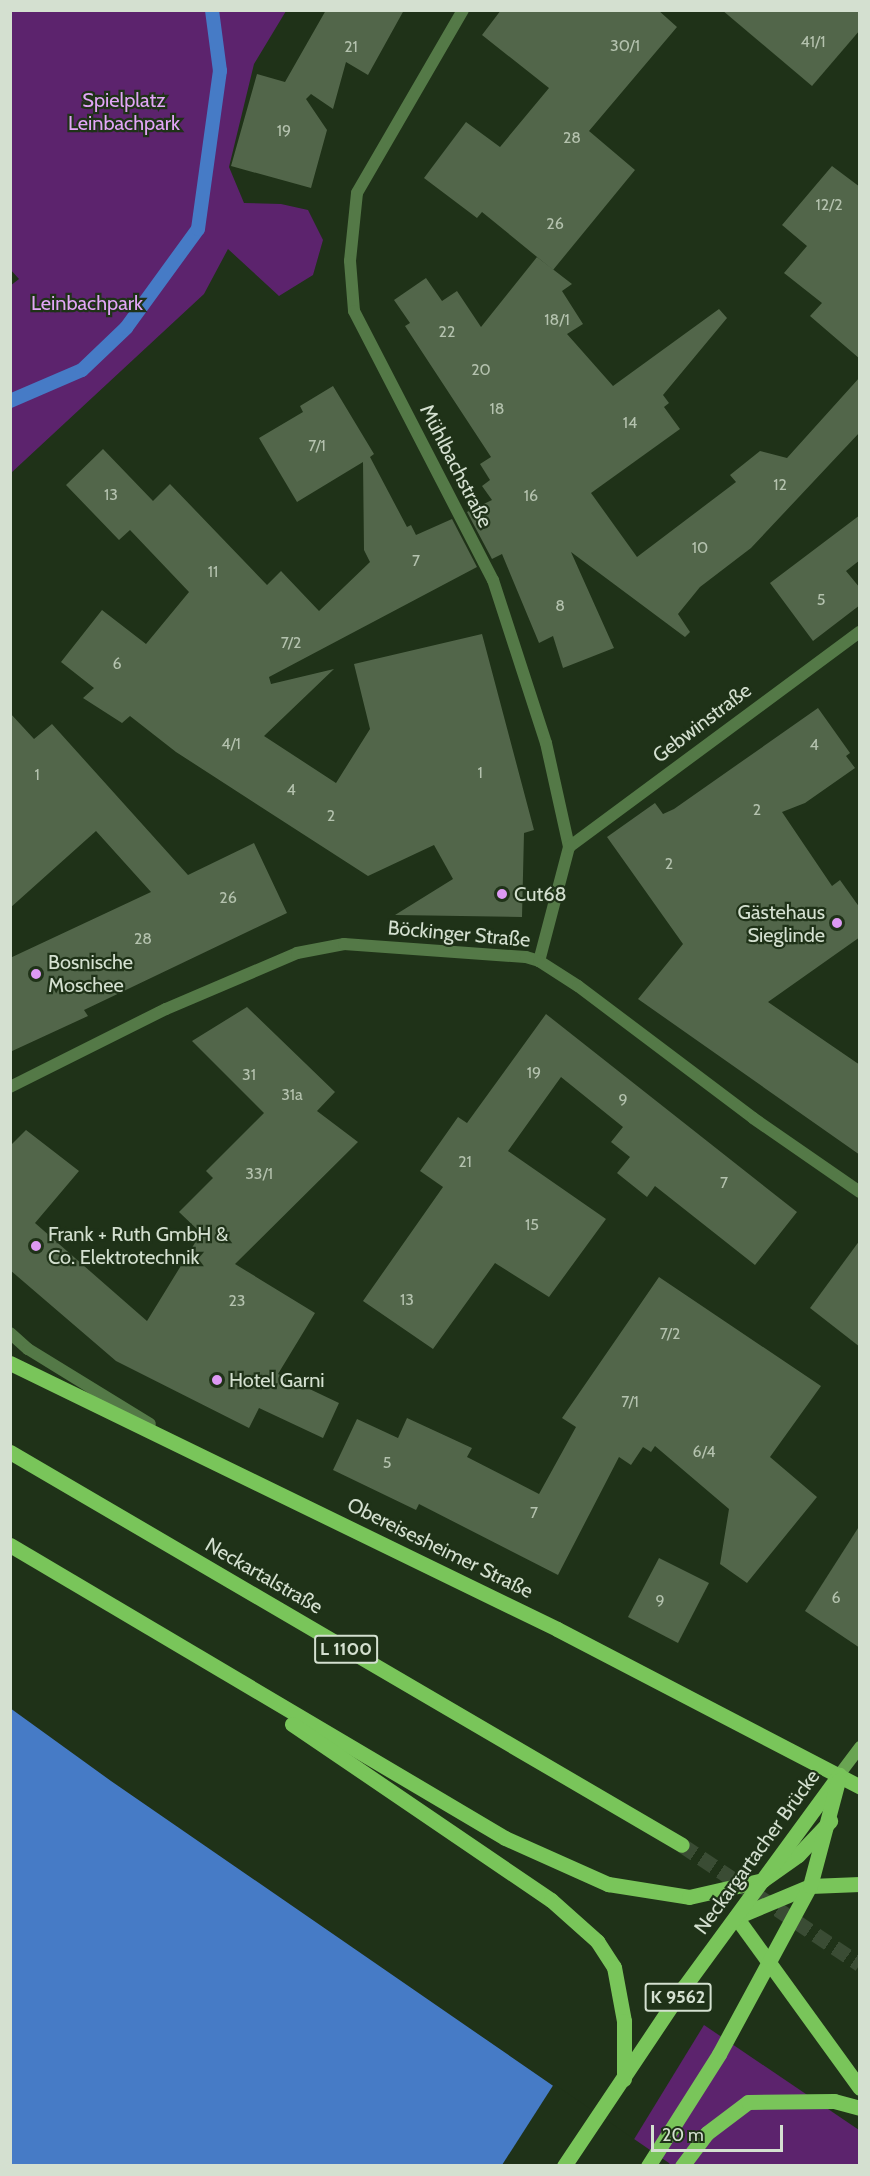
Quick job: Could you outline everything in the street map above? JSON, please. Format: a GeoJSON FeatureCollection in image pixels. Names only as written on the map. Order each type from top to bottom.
{"type":"FeatureCollection","features":[{"type":"Feature","properties":{"kind":"main road"},"geometry":{"type":"LineString","coordinates":[[10,1363],[187,1447]]}},
{"type":"Feature","properties":{"kind":"main road","name":"Obereisesheimer Straße"},"geometry":{"type":"LineString","coordinates":[[187,1447],[557,1629],[860,1787]]}},
{"type":"Feature","properties":{"kind":"main road","name":"Neckartalstraße"},"geometry":{"type":"LineString","coordinates":[[10,1452],[682,1845]]}},
{"type":"Feature","properties":{"kind":"main road"},"geometry":{"type":"LineString","coordinates":[[10,1545],[180,1649],[506,1838],[608,1884],[688,1897],[763,1880],[798,1855],[830,1821]]}},
{"type":"Feature","properties":{"kind":"main road"},"geometry":{"type":"LineString","coordinates":[[180,1649],[551,1900],[597,1941],[614,1967],[624,2021],[624,2079]]}},
{"type":"Feature","properties":{"kind":"main road","name":"K 9562"},"geometry":{"type":"LineString","coordinates":[[839,1776],[860,1746]]}},
{"type":"Feature","properties":{"kind":"main road","name":"Neckargartacher Brücke"},"geometry":{"type":"LineString","coordinates":[[648,2166],[769,1966],[810,1886],[830,1821],[839,1776]]}},
{"type":"Feature","properties":{"kind":"main road","name":"Neckargartacher Brücke"},"geometry":{"type":"LineString","coordinates":[[564,2166],[736,1917],[839,1776]]}},
{"type":"Feature","properties":{"kind":"main road"},"geometry":{"type":"LineString","coordinates":[[860,1884],[810,1886],[736,1917],[769,1966],[860,2088]]}},
{"type":"Feature","properties":{"kind":"main road"},"geometry":{"type":"LineString","coordinates":[[682,2166],[707,2133],[748,2102],[834,2101],[860,2108]]}},
{"type":"Feature","properties":{"kind":"street","name":"Mühlbachstraße"},"geometry":{"type":"LineString","coordinates":[[463,10],[357,193],[350,261],[354,311],[493,580],[546,743],[569,847],[539,961]]}},
{"type":"Feature","properties":{"kind":"street","name":"Gebwinstraße"},"geometry":{"type":"LineString","coordinates":[[569,847],[860,632]]}},
{"type":"Feature","properties":{"kind":"street","name":"Böckinger Straße"},"geometry":{"type":"LineString","coordinates":[[10,1088],[166,1009],[297,953],[344,944],[539,961],[860,1192]]}},
{"type":"Feature","properties":{"kind":"street","name":"Obereisesheimer Straße"},"geometry":{"type":"LineString","coordinates":[[10,1333],[28,1349],[187,1447]]}},
{"type":"Feature","properties":{"kind":"green space","name":"Leinbachpark"},"geometry":{"type":"Polygon","coordinates":[[[11,10],[286,11],[254,64],[229,167],[244,203],[281,204],[308,210],[323,240],[313,275],[279,296],[228,249],[204,294],[11,473],[10,286],[19,279],[10,269],[11,10]]]}},
{"type":"Feature","properties":{"kind":"green space"},"geometry":{"type":"Polygon","coordinates":[[[704,2025],[859,2130],[859,2165],[668,2165],[633,2141],[704,2025]]]}},
{"type":"Feature","properties":{"kind":"water"},"geometry":{"type":"Polygon","coordinates":[[[10,1708],[111,1781],[668,2165],[11,2165],[10,1708]]]}},
{"type":"Feature","properties":{"kind":"pier"},"geometry":{"type":"Polygon","coordinates":[[[554,2084],[669,2163],[671,2166],[502,2165],[554,2084]]]}},
{"type":"Feature","properties":{"kind":"building"},"geometry":{"type":"Polygon","coordinates":[[[326,10],[404,10],[368,75],[346,62],[333,109],[311,94],[306,99],[327,130],[311,188],[231,166],[257,74],[285,82],[326,10]]]}},
{"type":"Feature","properties":{"kind":"building"},"geometry":{"type":"Polygon","coordinates":[[[501,10],[658,10],[677,27],[589,131],[635,170],[553,270],[482,212],[477,218],[424,178],[466,122],[500,147],[549,88],[482,35],[501,10]]]}},
{"type":"Feature","properties":{"kind":"building"},"geometry":{"type":"Polygon","coordinates":[[[722,10],[860,10],[860,30],[812,86],[722,10]]]}},
{"type":"Feature","properties":{"kind":"building"},"geometry":{"type":"Polygon","coordinates":[[[832,166],[860,187],[860,359],[810,316],[822,303],[784,273],[807,246],[782,225],[832,166]]]}},
{"type":"Feature","properties":{"kind":"building"},"geometry":{"type":"Polygon","coordinates":[[[537,257],[572,284],[562,291],[583,324],[567,334],[613,386],[719,309],[727,318],[663,395],[669,403],[664,407],[680,429],[591,493],[637,557],[736,482],[730,475],[760,451],[787,458],[860,377],[860,432],[751,548],[700,587],[678,614],[690,632],[685,637],[571,552],[614,648],[563,668],[553,636],[539,643],[502,554],[492,559],[467,512],[492,500],[482,486],[490,480],[480,464],[491,457],[405,326],[410,323],[394,300],[426,278],[442,301],[457,291],[481,327],[537,257]]]}},
{"type":"Feature","properties":{"kind":"building"},"geometry":{"type":"Polygon","coordinates":[[[333,386],[374,454],[370,457],[407,527],[411,525],[416,535],[452,519],[477,567],[269,677],[271,684],[334,669],[264,736],[336,783],[370,729],[354,664],[482,634],[534,830],[524,833],[522,917],[395,915],[453,879],[434,845],[368,876],[176,752],[130,716],[122,723],[83,698],[94,688],[61,662],[102,610],[146,644],[189,592],[130,530],[119,540],[66,485],[103,449],[153,501],[170,484],[267,585],[281,571],[319,611],[370,562],[364,550],[363,462],[297,502],[259,438],[303,412],[300,406],[333,386]]]}},
{"type":"Feature","properties":{"kind":"building"},"geometry":{"type":"Polygon","coordinates":[[[860,515],[860,560],[846,571],[860,588],[860,605],[813,641],[770,583],[860,515]]]}},
{"type":"Feature","properties":{"kind":"building"},"geometry":{"type":"Polygon","coordinates":[[[818,708],[850,753],[846,756],[855,768],[805,803],[782,812],[832,886],[840,880],[860,908],[860,937],[768,1002],[860,1065],[860,1155],[638,999],[683,944],[607,837],[655,803],[663,814],[674,809],[818,708]]]}},
{"type":"Feature","properties":{"kind":"building"},"geometry":{"type":"Polygon","coordinates":[[[10,713],[34,739],[52,724],[188,875],[254,843],[287,913],[84,1010],[88,1016],[10,1052],[10,958],[151,892],[96,831],[10,908],[10,713]]]}},
{"type":"Feature","properties":{"kind":"building"},"geometry":{"type":"Polygon","coordinates":[[[247,1007],[335,1092],[317,1111],[358,1142],[235,1264],[315,1313],[278,1374],[339,1403],[323,1438],[259,1408],[249,1428],[116,1361],[10,1270],[10,1146],[26,1130],[79,1171],[35,1223],[147,1321],[201,1233],[179,1212],[213,1178],[206,1171],[264,1113],[192,1041],[247,1007]]]}},
{"type":"Feature","properties":{"kind":"building"},"geometry":{"type":"Polygon","coordinates":[[[546,1014],[797,1212],[755,1265],[655,1186],[647,1197],[617,1173],[630,1157],[611,1142],[623,1127],[561,1077],[508,1151],[606,1219],[549,1297],[495,1263],[433,1349],[363,1301],[443,1187],[420,1171],[458,1117],[467,1123],[546,1014]]]}},
{"type":"Feature","properties":{"kind":"building"},"geometry":{"type":"Polygon","coordinates":[[[860,1240],[860,1347],[810,1308],[860,1240]]]}},
{"type":"Feature","properties":{"kind":"building"},"geometry":{"type":"Polygon","coordinates":[[[659,1277],[821,1386],[770,1457],[817,1497],[747,1583],[720,1564],[729,1509],[655,1446],[651,1452],[643,1447],[631,1465],[619,1457],[558,1575],[419,1504],[416,1510],[333,1470],[357,1419],[398,1438],[407,1418],[472,1448],[467,1457],[539,1494],[576,1427],[562,1418],[659,1277]]]}},
{"type":"Feature","properties":{"kind":"building"},"geometry":{"type":"Polygon","coordinates":[[[860,1525],[860,1648],[805,1611],[860,1525]]]}},
{"type":"Feature","properties":{"kind":"building"},"geometry":{"type":"Polygon","coordinates":[[[659,1558],[709,1583],[678,1643],[628,1617],[659,1558]]]}},
{"type":"Feature","properties":{"kind":"waterway"},"geometry":{"type":"LineString","coordinates":[[10,401],[82,370],[126,328],[198,229],[220,71],[212,10]]}},
{"type":"Feature","properties":{"kind":"tunnel"},"geometry":{"type":"LineString","coordinates":[[682,1845],[860,1964]]}},
{"type":"Feature","properties":{"kind":"place","name":"Cut68"},"geometry":{"type":"Point","coordinates":[502,894]}},
{"type":"Feature","properties":{"kind":"place","name":"Gästehaus Sieglinde"},"geometry":{"type":"Point","coordinates":[837,923]}},
{"type":"Feature","properties":{"kind":"place","name":"Bosnische Moschee"},"geometry":{"type":"Point","coordinates":[36,974]}},
{"type":"Feature","properties":{"kind":"place","name":"Frank + Ruth GmbH & Co. Elektrotechnik"},"geometry":{"type":"Point","coordinates":[36,1246]}},
{"type":"Feature","properties":{"kind":"place","name":"Hotel Garni"},"geometry":{"type":"Point","coordinates":[217,1380]}},
{"type":"Feature","properties":{"kind":"park label","name":"Spielplatz Leinbachpark"},"geometry":{"type":"Point","coordinates":[124,112]}}]}
